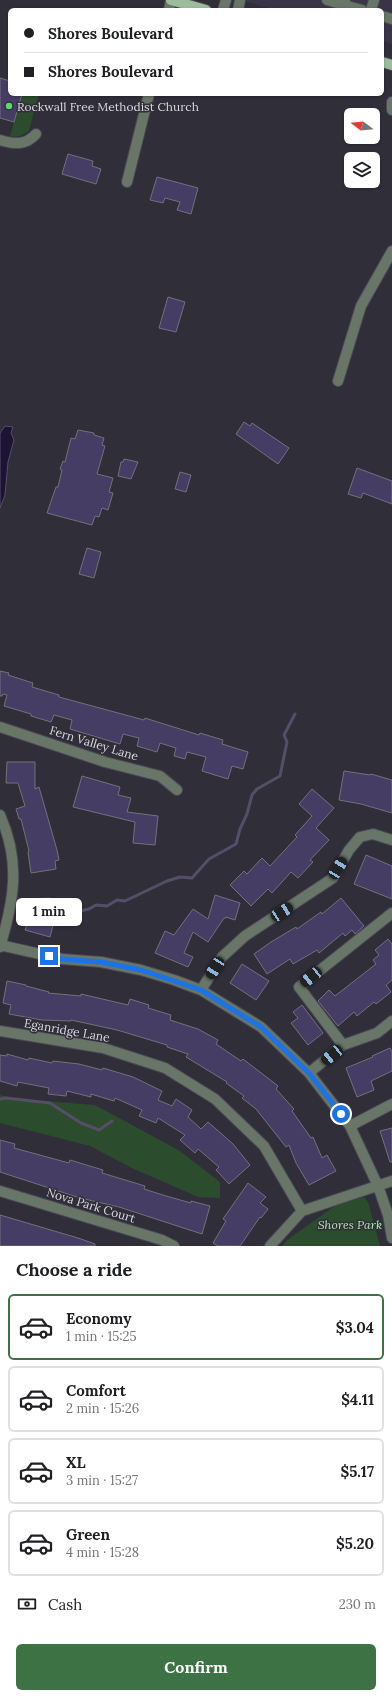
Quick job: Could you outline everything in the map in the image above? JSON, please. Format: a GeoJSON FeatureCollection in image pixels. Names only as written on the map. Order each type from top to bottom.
{"type":"FeatureCollection","features":[{"type":"Feature","properties":{"kind":"main road"},"geometry":{"type":"LineString","coordinates":[[171,0],[199,8]]}},
{"type":"Feature","properties":{"kind":"street"},"geometry":{"type":"LineString","coordinates":[[327,0],[345,2],[359,6]]}},
{"type":"Feature","properties":{"kind":"street"},"geometry":{"type":"LineString","coordinates":[[127,182],[148,96]]}},
{"type":"Feature","properties":{"kind":"street"},"geometry":{"type":"LineString","coordinates":[[392,102],[392,110]]}},
{"type":"Feature","properties":{"kind":"street"},"geometry":{"type":"LineString","coordinates":[[0,140],[14,144],[24,143],[36,134]]}},
{"type":"Feature","properties":{"kind":"street"},"geometry":{"type":"LineString","coordinates":[[338,381],[361,306],[392,251]]}},
{"type":"Feature","properties":{"kind":"street","name":"Fern Valley Lane"},"geometry":{"type":"LineString","coordinates":[[0,727],[105,762],[160,776],[177,790]]}},
{"type":"Feature","properties":{"kind":"street"},"geometry":{"type":"LineString","coordinates":[[0,815],[5,827],[14,866],[13,898],[0,946],[62,959],[101,962],[141,970],[201,990],[261,1027],[309,1073],[350,1126],[378,1186],[388,1215],[392,1238]]}},
{"type":"Feature","properties":{"kind":"street"},"geometry":{"type":"LineString","coordinates":[[201,990],[222,957],[245,936],[333,878],[349,850],[360,837],[373,834],[392,840]]}},
{"type":"Feature","properties":{"kind":"street"},"geometry":{"type":"LineString","coordinates":[[343,1045],[299,987],[392,912]]}},
{"type":"Feature","properties":{"kind":"street"},"geometry":{"type":"LineString","coordinates":[[309,1073],[343,1045],[377,1033],[392,1021]]}},
{"type":"Feature","properties":{"kind":"street","name":"Eganridge Lane"},"geometry":{"type":"LineString","coordinates":[[0,1031],[103,1048],[166,1068],[215,1099],[264,1146],[302,1211]]}},
{"type":"Feature","properties":{"kind":"street"},"geometry":{"type":"LineString","coordinates":[[350,1126],[392,1104]]}},
{"type":"Feature","properties":{"kind":"street"},"geometry":{"type":"LineString","coordinates":[[270,1246],[302,1211],[392,1181]]}},
{"type":"Feature","properties":{"kind":"street","name":"Nova Park Court"},"geometry":{"type":"LineString","coordinates":[[0,1191],[162,1240],[174,1246]]}},
{"type":"Feature","properties":{"kind":"shaded area"},"geometry":{"type":"Polygon","coordinates":[[[240,0],[392,0],[392,44],[384,42],[384,8],[268,8],[240,0]]]}},
{"type":"Feature","properties":{"kind":"shaded area"},"geometry":{"type":"Polygon","coordinates":[[[5,426],[13,427],[11,433],[14,440],[8,462],[5,495],[0,508],[0,433],[5,426]]]}},
{"type":"Feature","properties":{"kind":"green space"},"geometry":{"type":"Polygon","coordinates":[[[21,96],[38,96],[29,130],[20,136],[10,136],[21,96]]]}},
{"type":"Feature","properties":{"kind":"green space"},"geometry":{"type":"Polygon","coordinates":[[[0,1095],[17,1099],[95,1105],[180,1151],[220,1182],[220,1198],[198,1197],[132,1168],[90,1146],[0,1123],[0,1095]]]}},
{"type":"Feature","properties":{"kind":"green space","name":"Shores Park"},"geometry":{"type":"Polygon","coordinates":[[[364,1197],[368,1202],[380,1246],[282,1246],[287,1240],[332,1208],[339,1204],[364,1197]]]}},
{"type":"Feature","properties":{"kind":"building","name":"Rockwall Free Methodist Church"},"geometry":{"type":"Polygon","coordinates":[[[0,78],[8,80],[8,96],[21,96],[14,122],[0,118],[0,78]]]}},
{"type":"Feature","properties":{"kind":"building"},"geometry":{"type":"Polygon","coordinates":[[[68,154],[93,161],[92,166],[101,169],[96,184],[62,174],[68,154]]]}},
{"type":"Feature","properties":{"kind":"building"},"geometry":{"type":"Polygon","coordinates":[[[157,177],[198,188],[191,214],[177,210],[180,202],[165,198],[163,203],[150,200],[157,177]]]}},
{"type":"Feature","properties":{"kind":"building"},"geometry":{"type":"Polygon","coordinates":[[[168,297],[185,302],[176,332],[159,328],[168,297]]]}},
{"type":"Feature","properties":{"kind":"building"},"geometry":{"type":"Polygon","coordinates":[[[244,422],[250,426],[252,423],[289,448],[278,464],[236,434],[244,422]]]}},
{"type":"Feature","properties":{"kind":"building"},"geometry":{"type":"Polygon","coordinates":[[[78,430],[94,433],[94,435],[104,438],[102,445],[105,446],[97,474],[113,478],[109,492],[113,493],[108,510],[102,508],[99,517],[95,516],[92,525],[47,513],[56,487],[58,487],[62,470],[60,469],[63,461],[65,462],[71,438],[75,439],[78,430]]]}},
{"type":"Feature","properties":{"kind":"building"},"geometry":{"type":"Polygon","coordinates":[[[124,459],[138,462],[131,479],[118,476],[121,462],[123,462],[124,459]]]}},
{"type":"Feature","properties":{"kind":"building"},"geometry":{"type":"Polygon","coordinates":[[[357,468],[392,481],[392,504],[363,493],[361,498],[348,494],[357,468]]]}},
{"type":"Feature","properties":{"kind":"building"},"geometry":{"type":"Polygon","coordinates":[[[180,472],[191,475],[186,492],[175,489],[180,472]]]}},
{"type":"Feature","properties":{"kind":"building"},"geometry":{"type":"Polygon","coordinates":[[[87,548],[101,552],[94,578],[79,574],[87,548]]]}},
{"type":"Feature","properties":{"kind":"building"},"geometry":{"type":"Polygon","coordinates":[[[0,671],[33,683],[32,687],[59,695],[59,697],[144,720],[145,718],[199,735],[200,733],[223,740],[222,744],[248,752],[243,769],[232,766],[228,779],[202,771],[206,757],[187,752],[185,759],[174,756],[176,748],[160,743],[157,752],[137,746],[139,738],[123,734],[120,744],[70,729],[72,720],[54,715],[51,722],[4,706],[7,695],[3,694],[0,696],[0,671]]]}},
{"type":"Feature","properties":{"kind":"building"},"geometry":{"type":"Polygon","coordinates":[[[7,762],[35,762],[35,789],[39,787],[57,850],[59,860],[55,861],[56,869],[31,873],[29,851],[21,819],[19,819],[16,809],[25,806],[18,783],[6,783],[7,762]]]}},
{"type":"Feature","properties":{"kind":"building"},"geometry":{"type":"Polygon","coordinates":[[[344,771],[371,774],[392,780],[392,813],[361,804],[339,800],[344,771]]]}},
{"type":"Feature","properties":{"kind":"building"},"geometry":{"type":"Polygon","coordinates":[[[82,776],[120,787],[118,795],[131,798],[127,812],[158,816],[155,845],[133,843],[135,822],[73,807],[82,776]]]}},
{"type":"Feature","properties":{"kind":"building"},"geometry":{"type":"Polygon","coordinates":[[[312,789],[334,808],[316,828],[329,840],[310,860],[313,862],[298,878],[291,872],[272,893],[268,889],[251,906],[230,885],[244,871],[247,874],[262,858],[270,866],[297,837],[295,835],[312,816],[299,804],[312,789]]]}},
{"type":"Feature","properties":{"kind":"building"},"geometry":{"type":"Polygon","coordinates":[[[366,855],[392,866],[392,899],[354,884],[366,855]]]}},
{"type":"Feature","properties":{"kind":"building"},"geometry":{"type":"Polygon","coordinates":[[[215,895],[240,903],[235,920],[226,917],[224,918],[208,942],[193,932],[184,953],[193,957],[188,967],[155,953],[165,931],[174,935],[193,909],[208,919],[215,895]]]}},
{"type":"Feature","properties":{"kind":"building"},"geometry":{"type":"Polygon","coordinates":[[[341,898],[364,926],[355,934],[352,930],[345,936],[343,933],[319,953],[317,950],[293,964],[290,959],[267,974],[254,954],[296,927],[297,929],[321,912],[322,914],[341,898]]]}},
{"type":"Feature","properties":{"kind":"building"},"geometry":{"type":"Polygon","coordinates":[[[30,914],[54,921],[50,937],[25,930],[30,914]]]}},
{"type":"Feature","properties":{"kind":"building"},"geometry":{"type":"Polygon","coordinates":[[[388,939],[392,944],[392,980],[386,985],[391,992],[376,1004],[374,1002],[357,1016],[354,1012],[338,1026],[318,1001],[329,990],[335,996],[376,964],[373,960],[379,955],[375,950],[388,939]]]}},
{"type":"Feature","properties":{"kind":"building"},"geometry":{"type":"Polygon","coordinates":[[[242,964],[269,981],[256,1000],[230,983],[242,964]]]}},
{"type":"Feature","properties":{"kind":"building"},"geometry":{"type":"Polygon","coordinates":[[[7,981],[26,985],[49,992],[48,993],[81,996],[81,994],[128,1005],[130,999],[149,1005],[148,1008],[171,1015],[170,1020],[198,1029],[218,1040],[216,1044],[241,1061],[243,1059],[278,1086],[276,1089],[294,1109],[292,1111],[311,1138],[313,1137],[322,1158],[327,1155],[336,1171],[309,1185],[296,1163],[289,1145],[286,1147],[256,1109],[242,1098],[244,1096],[226,1083],[227,1082],[186,1057],[188,1054],[167,1047],[167,1045],[117,1030],[71,1020],[42,1020],[9,1014],[11,1005],[3,1003],[7,981]]]}},
{"type":"Feature","properties":{"kind":"building"},"geometry":{"type":"Polygon","coordinates":[[[302,1005],[323,1033],[308,1045],[291,1023],[298,1018],[293,1012],[302,1005]]]}},
{"type":"Feature","properties":{"kind":"building"},"geometry":{"type":"Polygon","coordinates":[[[390,1048],[392,1052],[392,1071],[371,1081],[374,1090],[357,1097],[346,1068],[390,1048]]]}},
{"type":"Feature","properties":{"kind":"building"},"geometry":{"type":"Polygon","coordinates":[[[7,1054],[28,1060],[29,1058],[52,1063],[53,1061],[79,1064],[102,1070],[103,1068],[133,1077],[162,1091],[158,1100],[172,1106],[176,1099],[192,1110],[188,1117],[201,1129],[208,1122],[233,1144],[250,1165],[229,1184],[216,1170],[219,1167],[198,1149],[195,1153],[180,1140],[185,1135],[158,1118],[156,1123],[139,1116],[142,1110],[115,1098],[114,1101],[91,1094],[91,1097],[67,1091],[66,1096],[48,1094],[49,1088],[18,1082],[17,1086],[0,1081],[0,1055],[7,1056],[7,1054]]]}},
{"type":"Feature","properties":{"kind":"building"},"geometry":{"type":"Polygon","coordinates":[[[392,1128],[392,1162],[390,1162],[380,1131],[392,1128]]]}},
{"type":"Feature","properties":{"kind":"building"},"geometry":{"type":"Polygon","coordinates":[[[0,1140],[15,1144],[14,1148],[69,1163],[70,1160],[103,1170],[102,1173],[145,1186],[144,1189],[166,1196],[191,1203],[191,1201],[210,1206],[202,1234],[119,1207],[80,1198],[0,1172],[0,1140]]]}},
{"type":"Feature","properties":{"kind":"building"},"geometry":{"type":"Polygon","coordinates":[[[248,1183],[266,1197],[260,1203],[268,1209],[261,1218],[260,1217],[240,1246],[218,1246],[213,1243],[226,1221],[223,1219],[248,1183]]]}},
{"type":"Feature","properties":{"kind":"building"},"geometry":{"type":"Polygon","coordinates":[[[0,1215],[78,1238],[95,1244],[95,1246],[0,1246],[0,1215]]]}},
{"type":"Feature","properties":{"kind":"waterway"},"geometry":{"type":"LineString","coordinates":[[22,900],[50,899],[59,906],[76,912],[89,909],[96,905],[107,906],[117,900],[125,901],[167,881],[180,877],[192,878],[209,859],[236,844],[252,795],[257,789],[280,776],[287,742],[284,735],[295,714]]}},
{"type":"Feature","properties":{"kind":"waterway"},"geometry":{"type":"LineString","coordinates":[[0,1099],[6,1098],[50,1103],[81,1123],[99,1130],[112,1121]]}},
{"type":"Feature","properties":{"kind":"place","name":"Rockwall Free Methodist Church"},"geometry":{"type":"Point","coordinates":[9,106]}},
{"type":"Feature","properties":{"kind":"route"},"geometry":{"type":"LineString","coordinates":[[49,956],[62,959],[101,962],[141,970],[201,990],[261,1027],[309,1073],[341,1114]]}}]}
